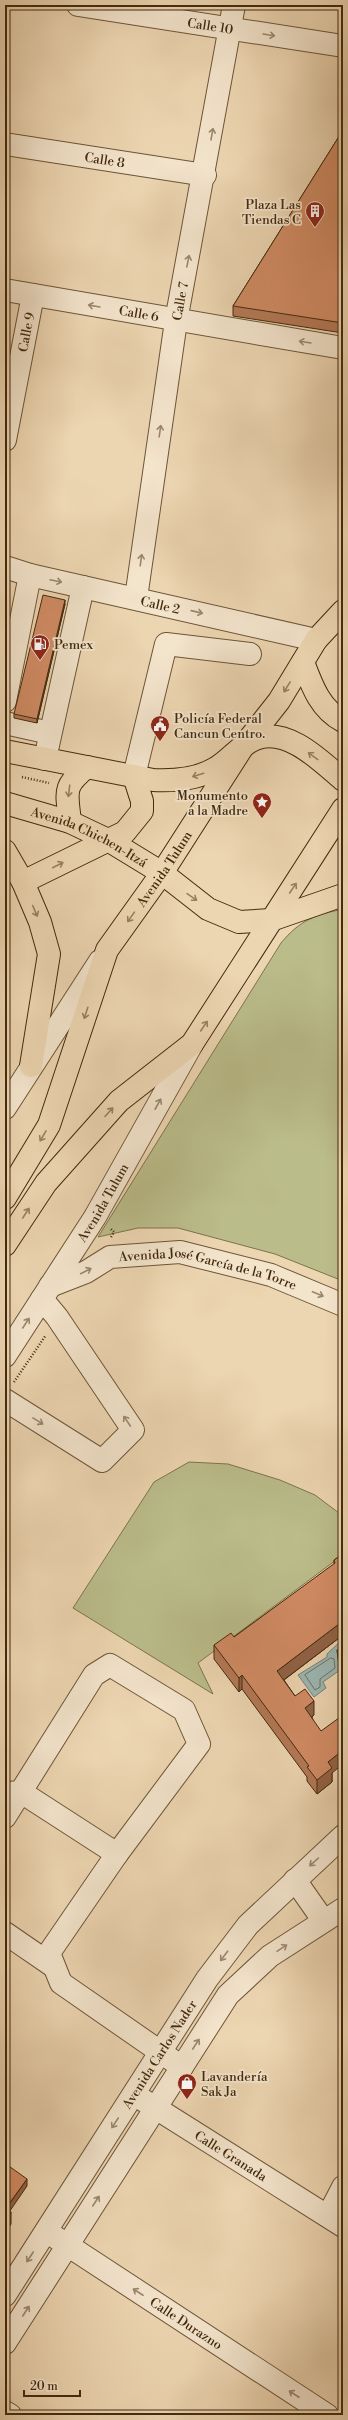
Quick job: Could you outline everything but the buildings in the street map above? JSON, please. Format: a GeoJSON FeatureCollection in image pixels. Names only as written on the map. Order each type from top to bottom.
{"type":"FeatureCollection","features":[{"type":"Feature","properties":{"kind":"main road","name":"Avenida Tulum"},"geometry":{"type":"LineString","coordinates":[[5,1198],[49,1126],[107,950],[162,873],[242,748],[278,700],[316,640],[343,611]]}},
{"type":"Feature","properties":{"kind":"main road"},"geometry":{"type":"LineString","coordinates":[[303,662],[321,703],[332,716],[343,721]]}},
{"type":"Feature","properties":{"kind":"main road"},"geometry":{"type":"LineString","coordinates":[[5,751],[153,780],[170,781],[195,776],[216,769],[256,739],[274,737],[288,740],[309,752],[343,780]]}},
{"type":"Feature","properties":{"kind":"main road"},"geometry":{"type":"LineString","coordinates":[[70,822],[68,787],[72,779],[87,767]]}},
{"type":"Feature","properties":{"kind":"main road"},"geometry":{"type":"LineString","coordinates":[[23,882],[125,832],[142,810],[142,801],[134,776]]}},
{"type":"Feature","properties":{"kind":"main road","name":"Avenida Chichen-Itzá"},"geometry":{"type":"LineString","coordinates":[[5,803],[70,822],[108,840],[162,873],[208,909],[239,922],[271,920],[343,895]]}},
{"type":"Feature","properties":{"kind":"main road","name":"Avenida Tulum"},"geometry":{"type":"LineString","coordinates":[[5,1245],[46,1183],[119,1101],[192,1044],[234,981],[271,920],[343,809]]}},
{"type":"Feature","properties":{"kind":"main road"},"geometry":{"type":"LineString","coordinates":[[5,851],[23,882],[40,922],[49,954],[31,1066]]}},
{"type":"Feature","properties":{"kind":"street","name":"Calle 10"},"geometry":{"type":"LineString","coordinates":[[78,5],[343,46]]}},
{"type":"Feature","properties":{"kind":"street","name":"Calle 7"},"geometry":{"type":"LineString","coordinates":[[136,598],[176,321],[205,175],[234,5]]}},
{"type":"Feature","properties":{"kind":"street","name":"Calle 8"},"geometry":{"type":"LineString","coordinates":[[5,144],[205,175]]}},
{"type":"Feature","properties":{"kind":"street","name":"Calle 6"},"geometry":{"type":"LineString","coordinates":[[5,290],[176,321],[343,348]]}},
{"type":"Feature","properties":{"kind":"street","name":"Calle 9"},"geometry":{"type":"LineString","coordinates":[[5,440],[33,295]]}},
{"type":"Feature","properties":{"kind":"street","name":"Calle 2"},"geometry":{"type":"LineString","coordinates":[[5,567],[28,582],[82,594],[136,598],[316,640]]}},
{"type":"Feature","properties":{"kind":"street"},"geometry":{"type":"LineString","coordinates":[[5,700],[28,582]]}},
{"type":"Feature","properties":{"kind":"street"},"geometry":{"type":"LineString","coordinates":[[45,759],[82,594]]}},
{"type":"Feature","properties":{"kind":"street"},"geometry":{"type":"LineString","coordinates":[[134,776],[166,644],[250,654]]}},
{"type":"Feature","properties":{"kind":"street"},"geometry":{"type":"LineString","coordinates":[[5,723],[50,733]]}},
{"type":"Feature","properties":{"kind":"street","name":"Avenida Tulum"},"geometry":{"type":"LineString","coordinates":[[5,1108],[107,950]]}},
{"type":"Feature","properties":{"kind":"street","name":"Avenida Tulum"},"geometry":{"type":"LineString","coordinates":[[5,1356],[95,1217],[192,1044]]}},
{"type":"Feature","properties":{"kind":"street","name":"Avenida José García de la Torre"},"geometry":{"type":"LineString","coordinates":[[46,1292],[86,1272],[110,1257],[180,1252],[271,1275],[343,1305]]}},
{"type":"Feature","properties":{"kind":"street"},"geometry":{"type":"LineString","coordinates":[[5,1400],[102,1461],[133,1430],[57,1317],[46,1292]]}},
{"type":"Feature","properties":{"kind":"street"},"geometry":{"type":"LineString","coordinates":[[5,1817],[13,1791],[94,1676],[110,1664],[184,1710],[199,1744],[117,1854],[49,1953],[61,1983],[182,2067]]}},
{"type":"Feature","properties":{"kind":"street"},"geometry":{"type":"LineString","coordinates":[[13,1791],[117,1854]]}},
{"type":"Feature","properties":{"kind":"street","name":"Avenida Carlos Nader"},"geometry":{"type":"LineString","coordinates":[[5,2295],[207,1979],[248,1925],[343,1836]]}},
{"type":"Feature","properties":{"kind":"street"},"geometry":{"type":"LineString","coordinates":[[295,1880],[324,1920]]}},
{"type":"Feature","properties":{"kind":"street","name":"Avenida Carlos Nader"},"geometry":{"type":"LineString","coordinates":[[5,2343],[228,1995],[270,1956],[324,1920],[343,1910]]}},
{"type":"Feature","properties":{"kind":"street"},"geometry":{"type":"LineString","coordinates":[[5,1933],[53,1966]]}},
{"type":"Feature","properties":{"kind":"street","name":"Calle Granada"},"geometry":{"type":"LineString","coordinates":[[134,2094],[155,2109],[335,2221],[343,2187]]}},
{"type":"Feature","properties":{"kind":"street","name":"Calle Durazno"},"geometry":{"type":"LineString","coordinates":[[46,2231],[327,2415]]}},
{"type":"Feature","properties":{"kind":"street"},"geometry":{"type":"LineString","coordinates":[[5,2412],[10,2415]]}},
{"type":"Feature","properties":{"kind":"path"},"geometry":{"type":"LineString","coordinates":[[20,776],[49,783]]}},
{"type":"Feature","properties":{"kind":"green space"},"geometry":{"type":"Polygon","coordinates":[[[343,909],[343,1281],[275,1254],[178,1228],[138,1228],[98,1237],[281,943],[295,929],[316,916],[343,909]]]}},
{"type":"Feature","properties":{"kind":"green space"},"geometry":{"type":"Polygon","coordinates":[[[189,1462],[228,1464],[280,1480],[315,1495],[343,1516],[343,1567],[336,1560],[198,1663],[213,1694],[73,1608],[154,1482],[189,1462]]]}},
{"type":"Feature","properties":{"kind":"water"},"geometry":{"type":"Polygon","coordinates":[[[343,1639],[340,1670],[323,1682],[326,1688],[314,1697],[298,1675],[327,1657],[327,1654],[343,1639]]]}},
{"type":"Feature","properties":{"kind":"place","name":"Plaza Las Tiendas C"},"geometry":{"type":"Point","coordinates":[315,228]}},
{"type":"Feature","properties":{"kind":"place","name":"Pemex"},"geometry":{"type":"Point","coordinates":[40,661]}},
{"type":"Feature","properties":{"kind":"place","name":"Policía Federal Cancun Centro."},"geometry":{"type":"Point","coordinates":[160,742]}},
{"type":"Feature","properties":{"kind":"place","name":"Monumento a la Madre"},"geometry":{"type":"Point","coordinates":[262,819]}},
{"type":"Feature","properties":{"kind":"place","name":"Lavandería Sak Ja"},"geometry":{"type":"Point","coordinates":[187,2100]}}]}
